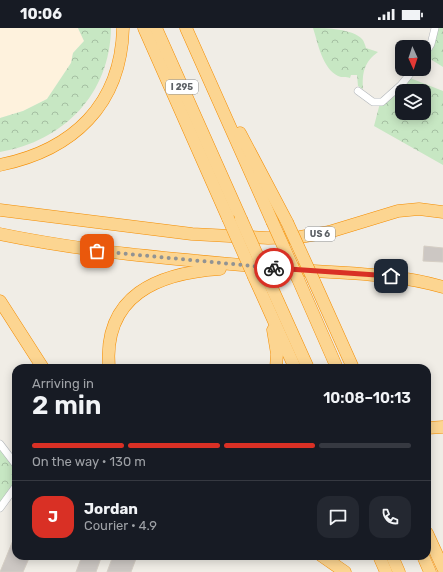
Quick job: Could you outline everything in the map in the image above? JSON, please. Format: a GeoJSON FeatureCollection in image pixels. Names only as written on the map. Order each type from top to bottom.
{"type":"FeatureCollection","features":[{"type":"Feature","properties":{"kind":"highway"},"geometry":{"type":"LineString","coordinates":[[0,165],[23,159],[51,148],[69,137],[91,117],[103,102],[112,84],[121,53],[124,28]]}},
{"type":"Feature","properties":{"kind":"highway"},"geometry":{"type":"LineString","coordinates":[[144,28],[293,364]]}},
{"type":"Feature","properties":{"kind":"highway","name":"I 295"},"geometry":{"type":"LineString","coordinates":[[156,28],[306,364]]}},
{"type":"Feature","properties":{"kind":"highway","name":"I 295"},"geometry":{"type":"LineString","coordinates":[[186,28],[335,364]]}},
{"type":"Feature","properties":{"kind":"highway"},"geometry":{"type":"LineString","coordinates":[[200,60],[287,222],[352,364]]}},
{"type":"Feature","properties":{"kind":"highway","name":"US 6"},"geometry":{"type":"LineString","coordinates":[[0,210],[192,234],[263,238],[300,237],[329,232],[398,211],[419,209],[443,212]]}},
{"type":"Feature","properties":{"kind":"highway"},"geometry":{"type":"LineString","coordinates":[[0,234],[97,251],[278,268],[396,276],[443,287]]}},
{"type":"Feature","properties":{"kind":"highway"},"geometry":{"type":"LineString","coordinates":[[109,364],[110,344],[117,321],[129,302],[144,288],[163,279],[188,272],[225,268],[278,268]]}},
{"type":"Feature","properties":{"kind":"highway"},"geometry":{"type":"LineString","coordinates":[[263,296],[275,336],[276,364]]}},
{"type":"Feature","properties":{"kind":"highway"},"geometry":{"type":"LineString","coordinates":[[0,300],[40,364]]}},
{"type":"Feature","properties":{"kind":"highway"},"geometry":{"type":"LineString","coordinates":[[431,428],[443,427]]}},
{"type":"Feature","properties":{"kind":"highway"},"geometry":{"type":"LineString","coordinates":[[431,542],[443,568]]}},
{"type":"Feature","properties":{"kind":"highway"},"geometry":{"type":"LineString","coordinates":[[328,560],[345,572]]}},
{"type":"Feature","properties":{"kind":"highway"},"geometry":{"type":"LineString","coordinates":[[381,560],[386,572]]}},
{"type":"Feature","properties":{"kind":"highway"},"geometry":{"type":"LineString","coordinates":[[394,560],[399,572]]}},
{"type":"Feature","properties":{"kind":"highway"},"geometry":{"type":"LineString","coordinates":[[424,560],[430,572]]}},
{"type":"Feature","properties":{"kind":"street"},"geometry":{"type":"LineString","coordinates":[[431,44],[435,28]]}},
{"type":"Feature","properties":{"kind":"street"},"geometry":{"type":"LineString","coordinates":[[358,91],[373,102],[382,102],[401,85],[408,76]]}},
{"type":"Feature","properties":{"kind":"street"},"geometry":{"type":"LineString","coordinates":[[0,444],[12,460]]}},
{"type":"Feature","properties":{"kind":"street"},"geometry":{"type":"LineString","coordinates":[[0,507],[12,491]]}},
{"type":"Feature","properties":{"kind":"shaded area"},"geometry":{"type":"Polygon","coordinates":[[[0,28],[78,28],[84,41],[73,53],[71,63],[47,99],[23,111],[0,118],[0,28]]]}},
{"type":"Feature","properties":{"kind":"green space"},"geometry":{"type":"Polygon","coordinates":[[[78,28],[111,28],[109,52],[102,74],[92,93],[79,111],[63,125],[44,137],[23,146],[0,152],[0,118],[23,111],[47,99],[71,63],[73,53],[84,41],[78,28]]]}},
{"type":"Feature","properties":{"kind":"green space"},"geometry":{"type":"Polygon","coordinates":[[[313,28],[325,28],[352,33],[362,39],[366,48],[378,52],[373,56],[365,68],[363,89],[358,86],[357,75],[351,75],[350,78],[340,77],[328,67],[321,55],[313,28]]]}},
{"type":"Feature","properties":{"kind":"green space"},"geometry":{"type":"Polygon","coordinates":[[[435,28],[443,28],[443,67],[431,59],[430,40],[435,28]]]}},
{"type":"Feature","properties":{"kind":"green space"},"geometry":{"type":"Polygon","coordinates":[[[410,78],[425,84],[403,84],[410,78]]]}},
{"type":"Feature","properties":{"kind":"green space"},"geometry":{"type":"Polygon","coordinates":[[[431,86],[443,91],[443,165],[374,126],[380,103],[395,90],[395,120],[431,120],[431,86]]]}},
{"type":"Feature","properties":{"kind":"green space"},"geometry":{"type":"Polygon","coordinates":[[[0,444],[12,463],[12,490],[0,508],[0,444]]]}},
{"type":"Feature","properties":{"kind":"building"},"geometry":{"type":"Polygon","coordinates":[[[424,246],[443,248],[443,262],[423,261],[424,246]]]}},
{"type":"Feature","properties":{"kind":"building"},"geometry":{"type":"Polygon","coordinates":[[[12,543],[12,560],[28,560],[23,572],[0,572],[12,543]]]}},
{"type":"Feature","properties":{"kind":"building"},"geometry":{"type":"Polygon","coordinates":[[[80,560],[100,560],[96,572],[76,572],[80,560]]]}},
{"type":"Feature","properties":{"kind":"building"},"geometry":{"type":"Polygon","coordinates":[[[112,560],[136,560],[131,572],[107,572],[112,560]]]}},
{"type":"Feature","properties":{"kind":"way so far"},"geometry":{"type":"LineString","coordinates":[[97,251],[274,268]]}},
{"type":"Feature","properties":{"kind":"route"},"geometry":{"type":"LineString","coordinates":[[274,268],[391,276]]}}]}
